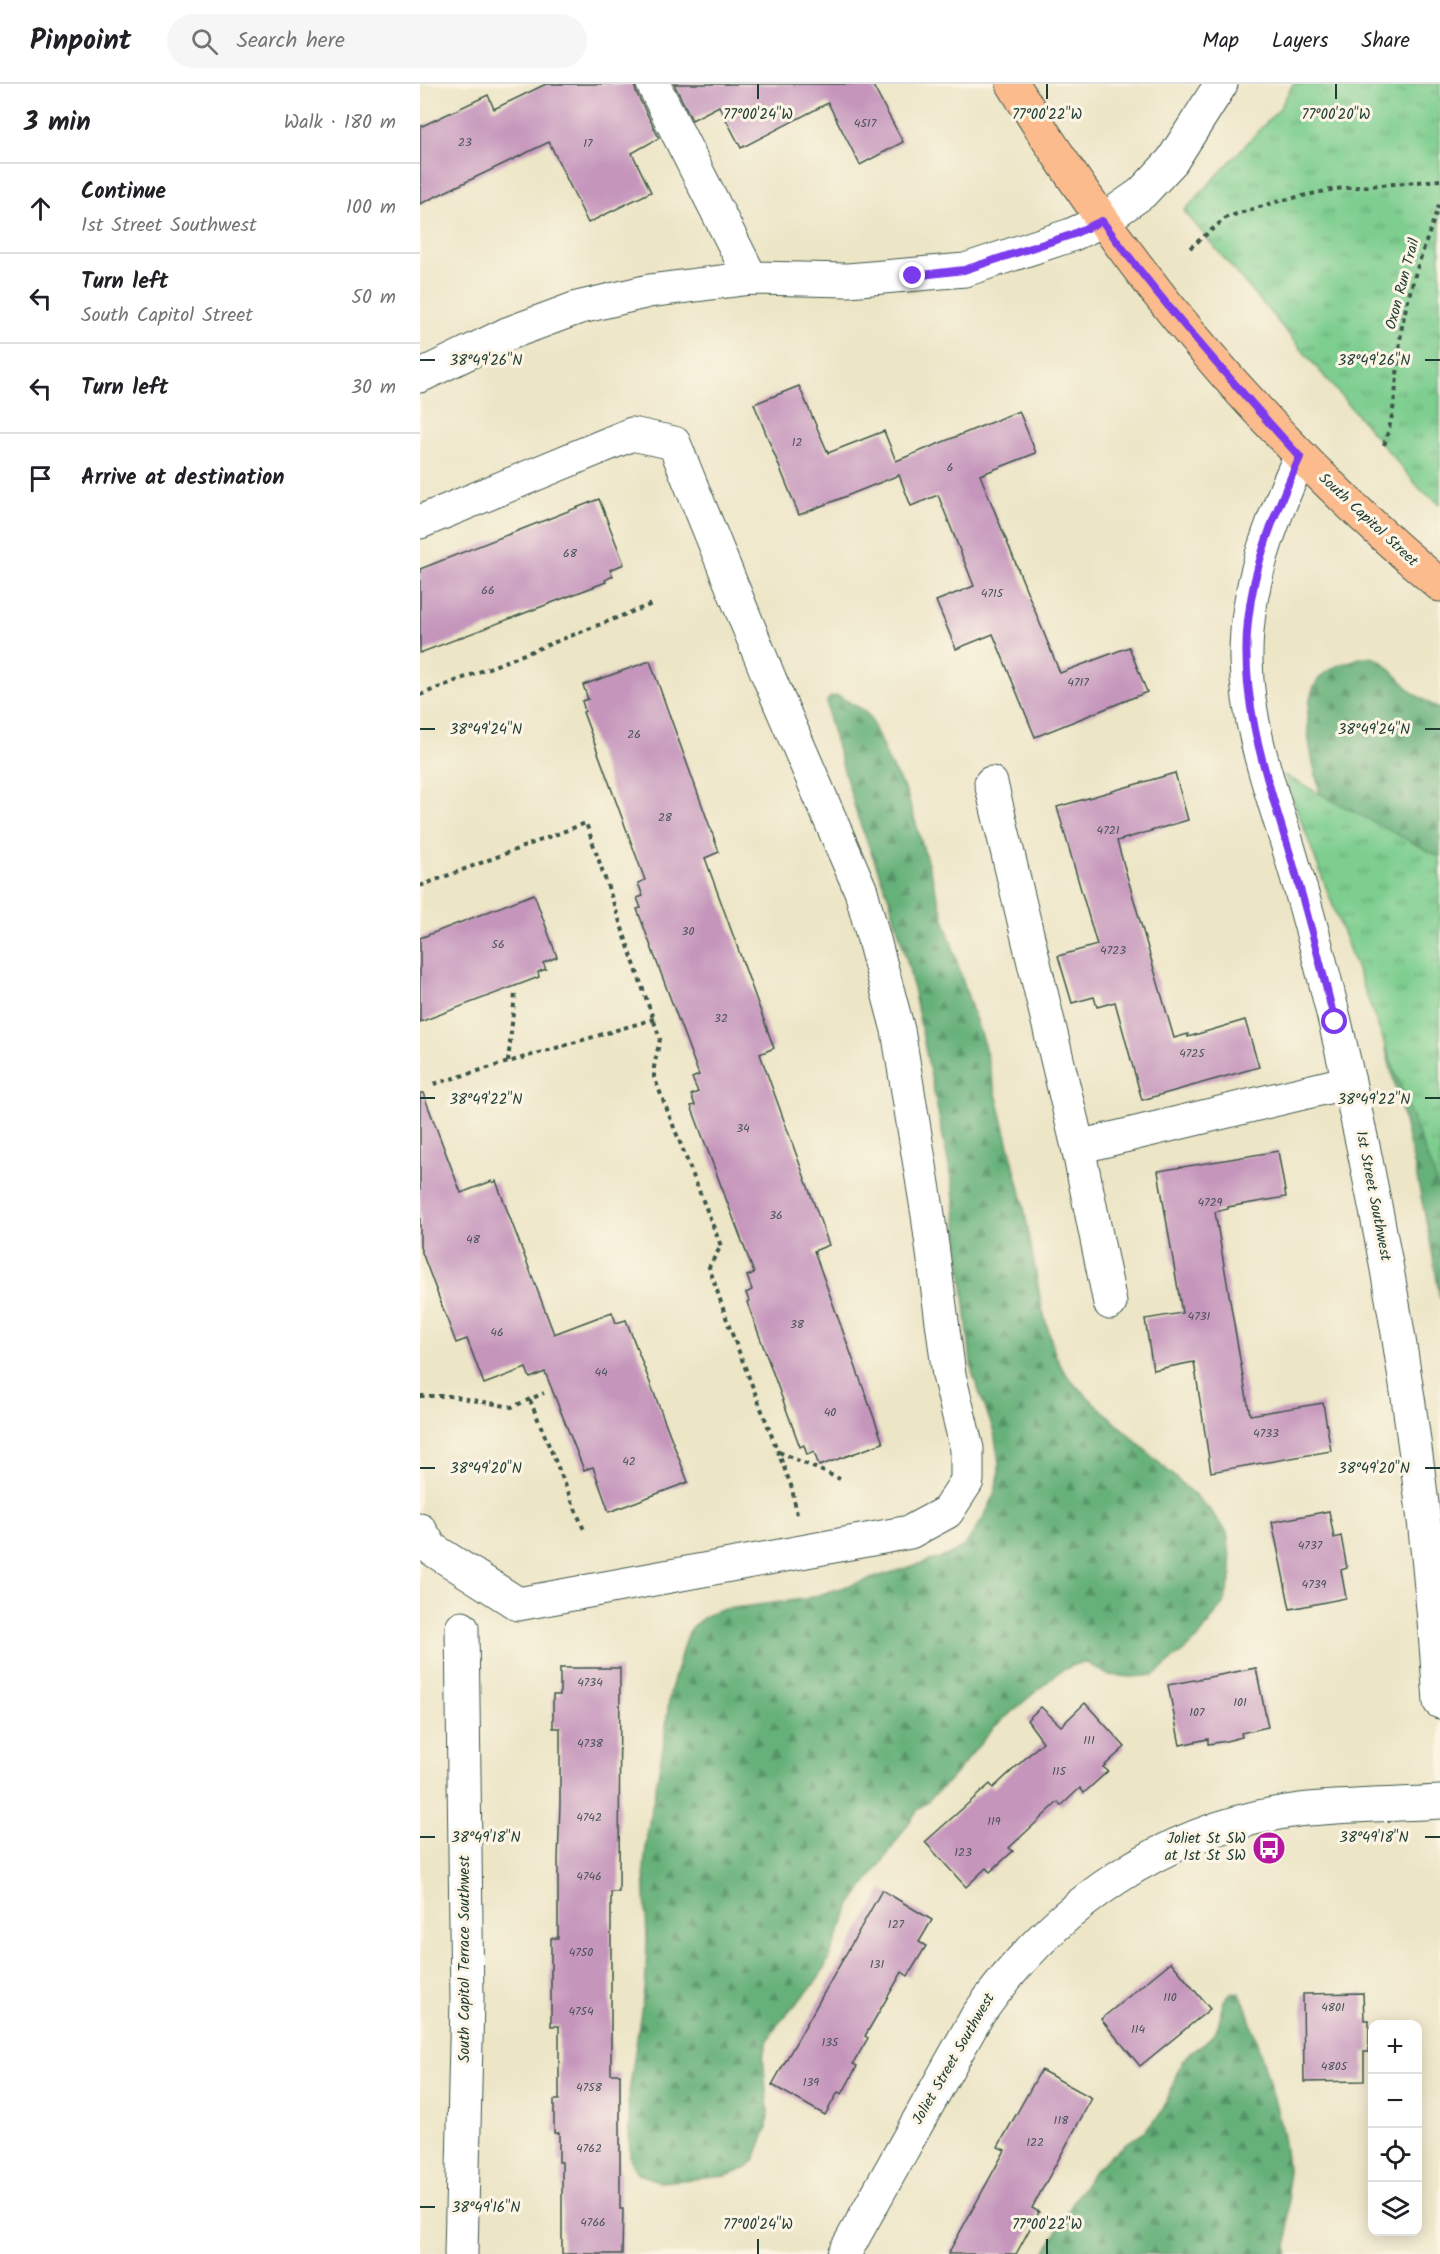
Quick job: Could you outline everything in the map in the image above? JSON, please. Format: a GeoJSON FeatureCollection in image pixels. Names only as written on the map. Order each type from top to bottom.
{"type":"FeatureCollection","features":[{"type":"Feature","properties":{"kind":"main road","name":"South Capitol Street"},"geometry":{"type":"LineString","coordinates":[[1012,84],[1102,221],[1154,290],[1224,373],[1300,457],[1440,585]]}},
{"type":"Feature","properties":{"kind":"street"},"geometry":{"type":"LineString","coordinates":[[653,84],[751,278]]}},
{"type":"Feature","properties":{"kind":"street"},"geometry":{"type":"LineString","coordinates":[[420,376],[507,334],[577,308],[649,291],[751,278],[848,280],[964,270],[1071,235],[1102,221],[1142,193],[1172,161],[1221,84]]}},
{"type":"Feature","properties":{"kind":"street"},"geometry":{"type":"LineString","coordinates":[[420,522],[632,434],[674,443],[770,680],[861,891],[898,1030],[928,1215],[949,1375],[967,1449],[967,1481],[947,1512],[910,1532],[518,1604],[426,1539]]}},
{"type":"Feature","properties":{"kind":"street","name":"1st Street Southwest"},"geometry":{"type":"LineString","coordinates":[[1300,457],[1272,522],[1257,572],[1248,621],[1246,659],[1249,697],[1259,753],[1306,911],[1349,1082],[1393,1301],[1409,1401],[1426,1536],[1440,1702]]}},
{"type":"Feature","properties":{"kind":"street"},"geometry":{"type":"LineString","coordinates":[[991,783],[1078,1148],[1110,1303]]}},
{"type":"Feature","properties":{"kind":"street"},"geometry":{"type":"LineString","coordinates":[[1078,1148],[1349,1082]]}},
{"type":"Feature","properties":{"kind":"street","name":"South Capitol Terrace Southwest"},"geometry":{"type":"LineString","coordinates":[[461,2254],[467,2000],[462,1628]]}},
{"type":"Feature","properties":{"kind":"street","name":"Joliet Street Southwest"},"geometry":{"type":"LineString","coordinates":[[844,2254],[976,2016],[1029,1949],[1093,1893],[1141,1863],[1167,1850],[1208,1833],[1248,1821],[1300,1810],[1440,1802]]}},
{"type":"Feature","properties":{"kind":"path"},"geometry":{"type":"LineString","coordinates":[[1190,248],[1227,217],[1279,201],[1335,189],[1440,180]]}},
{"type":"Feature","properties":{"kind":"path","name":"Oxon Run Trail"},"geometry":{"type":"LineString","coordinates":[[1384,445],[1394,411],[1402,326],[1440,202]]}},
{"type":"Feature","properties":{"kind":"path"},"geometry":{"type":"LineString","coordinates":[[420,695],[652,604]]}},
{"type":"Feature","properties":{"kind":"path"},"geometry":{"type":"LineString","coordinates":[[420,886],[586,823],[660,1039],[654,1077],[721,1246],[709,1267],[792,1488],[803,1551]]}},
{"type":"Feature","properties":{"kind":"path"},"geometry":{"type":"LineString","coordinates":[[508,1062],[515,994]]}},
{"type":"Feature","properties":{"kind":"path"},"geometry":{"type":"LineString","coordinates":[[434,1084],[654,1019]]}},
{"type":"Feature","properties":{"kind":"path"},"geometry":{"type":"LineString","coordinates":[[420,1396],[450,1396],[512,1407],[544,1394]]}},
{"type":"Feature","properties":{"kind":"path"},"geometry":{"type":"LineString","coordinates":[[530,1400],[584,1530]]}},
{"type":"Feature","properties":{"kind":"path"},"geometry":{"type":"LineString","coordinates":[[778,1452],[840,1479]]}},
{"type":"Feature","properties":{"kind":"green space"},"geometry":{"type":"Polygon","coordinates":[[[1293,84],[1440,84],[1440,504],[1421,490],[1184,211],[1280,108],[1293,84]]]}},
{"type":"Feature","properties":{"kind":"green space"},"geometry":{"type":"Polygon","coordinates":[[[1363,657],[1382,661],[1413,693],[1440,710],[1440,1299],[1408,1136],[1363,963],[1336,872],[1309,738],[1309,704],[1316,683],[1327,671],[1363,657]]]}},
{"type":"Feature","properties":{"kind":"green space"},"geometry":{"type":"Polygon","coordinates":[[[838,696],[862,709],[870,717],[889,762],[907,794],[984,1045],[1023,1202],[1042,1308],[1055,1354],[1063,1370],[1075,1385],[1208,1508],[1227,1532],[1232,1574],[1224,1602],[1198,1639],[1154,1675],[1132,1677],[1108,1675],[1087,1663],[1077,1664],[1059,1672],[994,1727],[951,1779],[916,1812],[852,1903],[824,1969],[814,1984],[778,2024],[768,2040],[763,2057],[768,2110],[767,2128],[755,2159],[747,2168],[726,2176],[660,2182],[640,2174],[633,2167],[630,2157],[628,2101],[646,1976],[644,1870],[647,1834],[664,1743],[670,1693],[686,1637],[704,1617],[718,1610],[805,1599],[952,1554],[966,1544],[984,1517],[993,1498],[999,1475],[994,1432],[972,1372],[952,1181],[909,968],[890,901],[858,818],[829,720],[827,701],[831,697],[838,696]]]}},
{"type":"Feature","properties":{"kind":"green space"},"geometry":{"type":"Polygon","coordinates":[[[1284,775],[1440,857],[1440,1192],[1439,1189],[1284,775]]]}},
{"type":"Feature","properties":{"kind":"green space"},"geometry":{"type":"Polygon","coordinates":[[[1233,1992],[1240,1994],[1245,2004],[1281,2125],[1288,2185],[1287,2254],[1044,2254],[1091,2175],[1107,2158],[1144,2131],[1160,2114],[1184,2059],[1212,2036],[1218,2027],[1225,2000],[1233,1992]]]}},
{"type":"Feature","properties":{"kind":"building"},"geometry":{"type":"Polygon","coordinates":[[[546,84],[634,84],[659,138],[632,153],[651,192],[588,223],[549,142],[420,204],[420,127],[488,95],[494,109],[546,84]]]}},
{"type":"Feature","properties":{"kind":"building"},"geometry":{"type":"Polygon","coordinates":[[[674,84],[872,84],[903,142],[860,165],[828,103],[741,148],[719,106],[692,120],[674,84]]]}},
{"type":"Feature","properties":{"kind":"building"},"geometry":{"type":"Polygon","coordinates":[[[799,386],[828,453],[884,431],[896,461],[1019,411],[1036,453],[980,475],[1060,673],[1129,647],[1147,692],[1035,737],[993,634],[956,649],[936,601],[974,586],[938,495],[911,506],[899,475],[799,515],[754,404],[799,386]]]}},
{"type":"Feature","properties":{"kind":"building"},"geometry":{"type":"Polygon","coordinates":[[[599,499],[624,564],[610,570],[613,576],[605,580],[606,582],[420,653],[420,569],[599,499]]]}},
{"type":"Feature","properties":{"kind":"building"},"geometry":{"type":"Polygon","coordinates":[[[650,661],[719,852],[705,858],[774,1048],[760,1054],[829,1245],[814,1251],[883,1443],[819,1466],[814,1452],[807,1455],[804,1445],[800,1447],[747,1302],[749,1301],[746,1293],[752,1290],[747,1276],[754,1273],[691,1106],[695,1105],[691,1095],[698,1092],[692,1078],[699,1075],[637,909],[641,908],[637,898],[643,896],[638,883],[645,880],[583,712],[585,711],[582,701],[588,699],[583,685],[650,661]]]}},
{"type":"Feature","properties":{"kind":"building"},"geometry":{"type":"Polygon","coordinates":[[[1175,773],[1188,820],[1117,841],[1127,876],[1174,1038],[1188,1034],[1188,1037],[1245,1020],[1259,1067],[1142,1100],[1115,1002],[1097,1007],[1094,997],[1072,1003],[1058,956],[1097,945],[1057,807],[1175,773]]]}},
{"type":"Feature","properties":{"kind":"building"},"geometry":{"type":"Polygon","coordinates":[[[534,894],[557,957],[543,963],[546,969],[538,972],[539,977],[420,1022],[420,938],[534,894]]]}},
{"type":"Feature","properties":{"kind":"building"},"geometry":{"type":"Polygon","coordinates":[[[420,1093],[423,1093],[461,1193],[496,1181],[554,1334],[612,1312],[616,1323],[626,1320],[688,1482],[609,1512],[593,1467],[584,1470],[545,1372],[530,1378],[526,1368],[484,1384],[467,1339],[456,1343],[420,1247],[420,1093]]]}},
{"type":"Feature","properties":{"kind":"building"},"geometry":{"type":"Polygon","coordinates":[[[1278,1151],[1286,1197],[1228,1207],[1228,1209],[1215,1212],[1243,1377],[1250,1415],[1323,1403],[1331,1451],[1211,1472],[1194,1362],[1153,1370],[1145,1319],[1182,1313],[1158,1171],[1278,1151]]]}},
{"type":"Feature","properties":{"kind":"building"},"geometry":{"type":"Polygon","coordinates":[[[1329,1511],[1334,1538],[1341,1536],[1347,1568],[1341,1570],[1346,1598],[1290,1609],[1272,1522],[1329,1511]]]}},
{"type":"Feature","properties":{"kind":"building"},"geometry":{"type":"Polygon","coordinates":[[[560,1668],[620,1668],[619,1892],[611,1892],[611,2074],[620,2074],[622,2254],[562,2254],[562,2162],[559,2162],[559,2133],[554,2133],[554,2100],[559,2100],[559,2026],[551,2026],[551,1938],[558,1938],[560,1803],[560,1728],[553,1728],[553,1695],[560,1695],[560,1668]]]}},
{"type":"Feature","properties":{"kind":"building"},"geometry":{"type":"Polygon","coordinates":[[[1256,1668],[1268,1727],[1241,1733],[1242,1737],[1226,1741],[1208,1744],[1208,1739],[1180,1745],[1168,1685],[1256,1668]]]}},
{"type":"Feature","properties":{"kind":"building"},"geometry":{"type":"Polygon","coordinates":[[[1085,1703],[1125,1747],[1103,1767],[1108,1771],[1084,1793],[1080,1788],[1061,1806],[1058,1802],[1009,1848],[1013,1851],[990,1872],[986,1868],[966,1887],[925,1842],[990,1784],[993,1788],[1043,1742],[1027,1720],[1041,1707],[1061,1726],[1085,1703]]]}},
{"type":"Feature","properties":{"kind":"building"},"geometry":{"type":"Polygon","coordinates":[[[882,1890],[932,1920],[919,1942],[926,1946],[908,1976],[902,1972],[865,2036],[868,2038],[853,2064],[857,2066],[842,2094],[838,2092],[825,2115],[772,2085],[882,1890]]]}},
{"type":"Feature","properties":{"kind":"building"},"geometry":{"type":"Polygon","coordinates":[[[1171,1962],[1210,2009],[1140,2066],[1101,2019],[1171,1962]]]}},
{"type":"Feature","properties":{"kind":"building"},"geometry":{"type":"Polygon","coordinates":[[[1363,1993],[1364,2020],[1368,2020],[1368,2052],[1364,2052],[1364,2081],[1304,2082],[1303,1994],[1363,1993]]]}},
{"type":"Feature","properties":{"kind":"building"},"geometry":{"type":"Polygon","coordinates":[[[1041,2070],[1092,2098],[1032,2208],[1039,2212],[1016,2254],[948,2254],[1005,2150],[998,2147],[1041,2070]]]}},
{"type":"Feature","properties":{"kind":"place","name":"Joliet St SW at 1st St SW"},"geometry":{"type":"Point","coordinates":[1269,1848]}},
{"type":"Feature","properties":{"kind":"route"},"geometry":{"type":"LineString","coordinates":[[913,276],[964,270],[1071,235],[1102,221],[1154,290],[1251,404],[1300,457],[1263,547],[1248,621],[1246,659],[1249,697],[1259,753],[1294,867],[1335,1022]]}}]}
